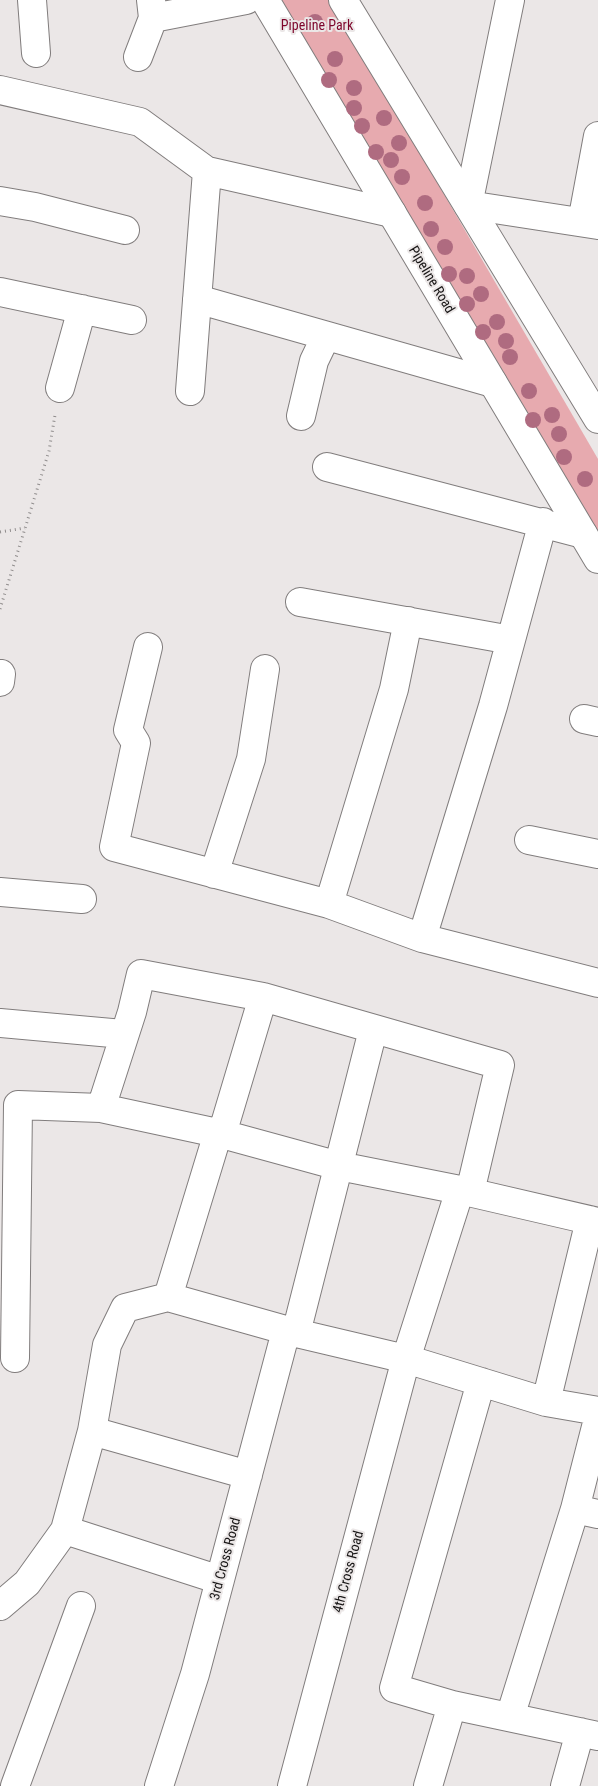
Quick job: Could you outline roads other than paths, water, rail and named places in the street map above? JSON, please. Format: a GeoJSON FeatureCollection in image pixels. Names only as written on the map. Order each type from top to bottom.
{"type":"FeatureCollection","features":[{"type":"Feature","properties":{"kind":"street"},"geometry":{"type":"LineString","coordinates":[[32,0],[36,52]]}},
{"type":"Feature","properties":{"kind":"street"},"geometry":{"type":"LineString","coordinates":[[138,57],[152,9],[246,0]]}},
{"type":"Feature","properties":{"kind":"street","name":"Pipeline Road"},"geometry":{"type":"LineString","coordinates":[[265,0],[493,383],[590,535],[598,559]]}},
{"type":"Feature","properties":{"kind":"street"},"geometry":{"type":"LineString","coordinates":[[275,0],[590,535]]}},
{"type":"Feature","properties":{"kind":"street"},"geometry":{"type":"LineString","coordinates":[[338,0],[598,431]]}},
{"type":"Feature","properties":{"kind":"street"},"geometry":{"type":"LineString","coordinates":[[343,0],[598,419]]}},
{"type":"Feature","properties":{"kind":"street"},"geometry":{"type":"LineString","coordinates":[[468,205],[510,0]]}},
{"type":"Feature","properties":{"kind":"street"},"geometry":{"type":"LineString","coordinates":[[0,90],[140,122],[207,171],[392,213]]}},
{"type":"Feature","properties":{"kind":"street"},"geometry":{"type":"LineString","coordinates":[[468,205],[590,223],[598,136]]}},
{"type":"Feature","properties":{"kind":"street"},"geometry":{"type":"LineString","coordinates":[[190,391],[207,171]]}},
{"type":"Feature","properties":{"kind":"street"},"geometry":{"type":"LineString","coordinates":[[0,201],[35,206],[125,230]]}},
{"type":"Feature","properties":{"kind":"street"},"geometry":{"type":"LineString","coordinates":[[0,292],[132,320]]}},
{"type":"Feature","properties":{"kind":"street"},"geometry":{"type":"LineString","coordinates":[[197,300],[493,383]]}},
{"type":"Feature","properties":{"kind":"street"},"geometry":{"type":"LineString","coordinates":[[60,388],[82,309]]}},
{"type":"Feature","properties":{"kind":"street"},"geometry":{"type":"LineString","coordinates":[[301,416],[314,360],[326,336]]}},
{"type":"Feature","properties":{"kind":"street"},"geometry":{"type":"LineString","coordinates":[[327,467],[590,535]]}},
{"type":"Feature","properties":{"kind":"street"},"geometry":{"type":"LineString","coordinates":[[422,938],[494,706],[542,522]]}},
{"type":"Feature","properties":{"kind":"street"},"geometry":{"type":"LineString","coordinates":[[300,602],[511,640]]}},
{"type":"Feature","properties":{"kind":"street"},"geometry":{"type":"LineString","coordinates":[[329,904],[394,689],[408,621]]}},
{"type":"Feature","properties":{"kind":"street"},"geometry":{"type":"LineString","coordinates":[[148,647],[128,730],[136,743],[114,847],[329,904],[422,938],[598,983]]}},
{"type":"Feature","properties":{"kind":"street"},"geometry":{"type":"LineString","coordinates":[[214,874],[251,759],[265,670]]}},
{"type":"Feature","properties":{"kind":"street"},"geometry":{"type":"LineString","coordinates":[[0,682],[1,674]]}},
{"type":"Feature","properties":{"kind":"street"},"geometry":{"type":"LineString","coordinates":[[529,840],[598,854]]}},
{"type":"Feature","properties":{"kind":"street"},"geometry":{"type":"LineString","coordinates":[[0,892],[82,899]]}},
{"type":"Feature","properties":{"kind":"street"},"geometry":{"type":"LineString","coordinates":[[101,1108],[123,1034],[132,1012],[141,974],[263,997],[373,1030]]}},
{"type":"Feature","properties":{"kind":"street"},"geometry":{"type":"LineString","coordinates":[[168,1298],[263,997]]}},
{"type":"Feature","properties":{"kind":"street"},"geometry":{"type":"LineString","coordinates":[[0,1023],[123,1034]]}},
{"type":"Feature","properties":{"kind":"street","name":"3rd Cross Road"},"geometry":{"type":"LineString","coordinates":[[159,1786],[195,1674],[248,1475],[339,1166],[373,1030]]}},
{"type":"Feature","properties":{"kind":"street","name":"4th Cross Road"},"geometry":{"type":"LineString","coordinates":[[292,1786],[406,1358],[465,1191],[500,1065],[373,1030]]}},
{"type":"Feature","properties":{"kind":"street"},"geometry":{"type":"LineString","coordinates":[[15,1358],[8,1157],[18,1105],[101,1108],[220,1133],[339,1166],[465,1191],[594,1221],[546,1402]]}},
{"type":"Feature","properties":{"kind":"street"},"geometry":{"type":"LineString","coordinates":[[0,1606],[27,1583],[65,1530],[92,1431],[107,1345],[125,1308],[168,1298],[291,1332],[406,1358],[546,1402],[598,1411]]}},
{"type":"Feature","properties":{"kind":"street"},"geometry":{"type":"LineString","coordinates":[[481,1382],[394,1688],[452,1705],[589,1734],[565,1786]]}},
{"type":"Feature","properties":{"kind":"street"},"geometry":{"type":"LineString","coordinates":[[510,1718],[587,1512],[598,1419]]}},
{"type":"Feature","properties":{"kind":"street"},"geometry":{"type":"LineString","coordinates":[[92,1431],[248,1475]]}},
{"type":"Feature","properties":{"kind":"street"},"geometry":{"type":"LineString","coordinates":[[65,1530],[220,1580]]}},
{"type":"Feature","properties":{"kind":"street"},"geometry":{"type":"LineString","coordinates":[[14,1786],[81,1606]]}},
{"type":"Feature","properties":{"kind":"street"},"geometry":{"type":"LineString","coordinates":[[428,1786],[452,1705]]}},
{"type":"Feature","properties":{"kind":"park label","name":"Pipeline Park"},"geometry":{"type":"Point","coordinates":[317,26]}}]}
